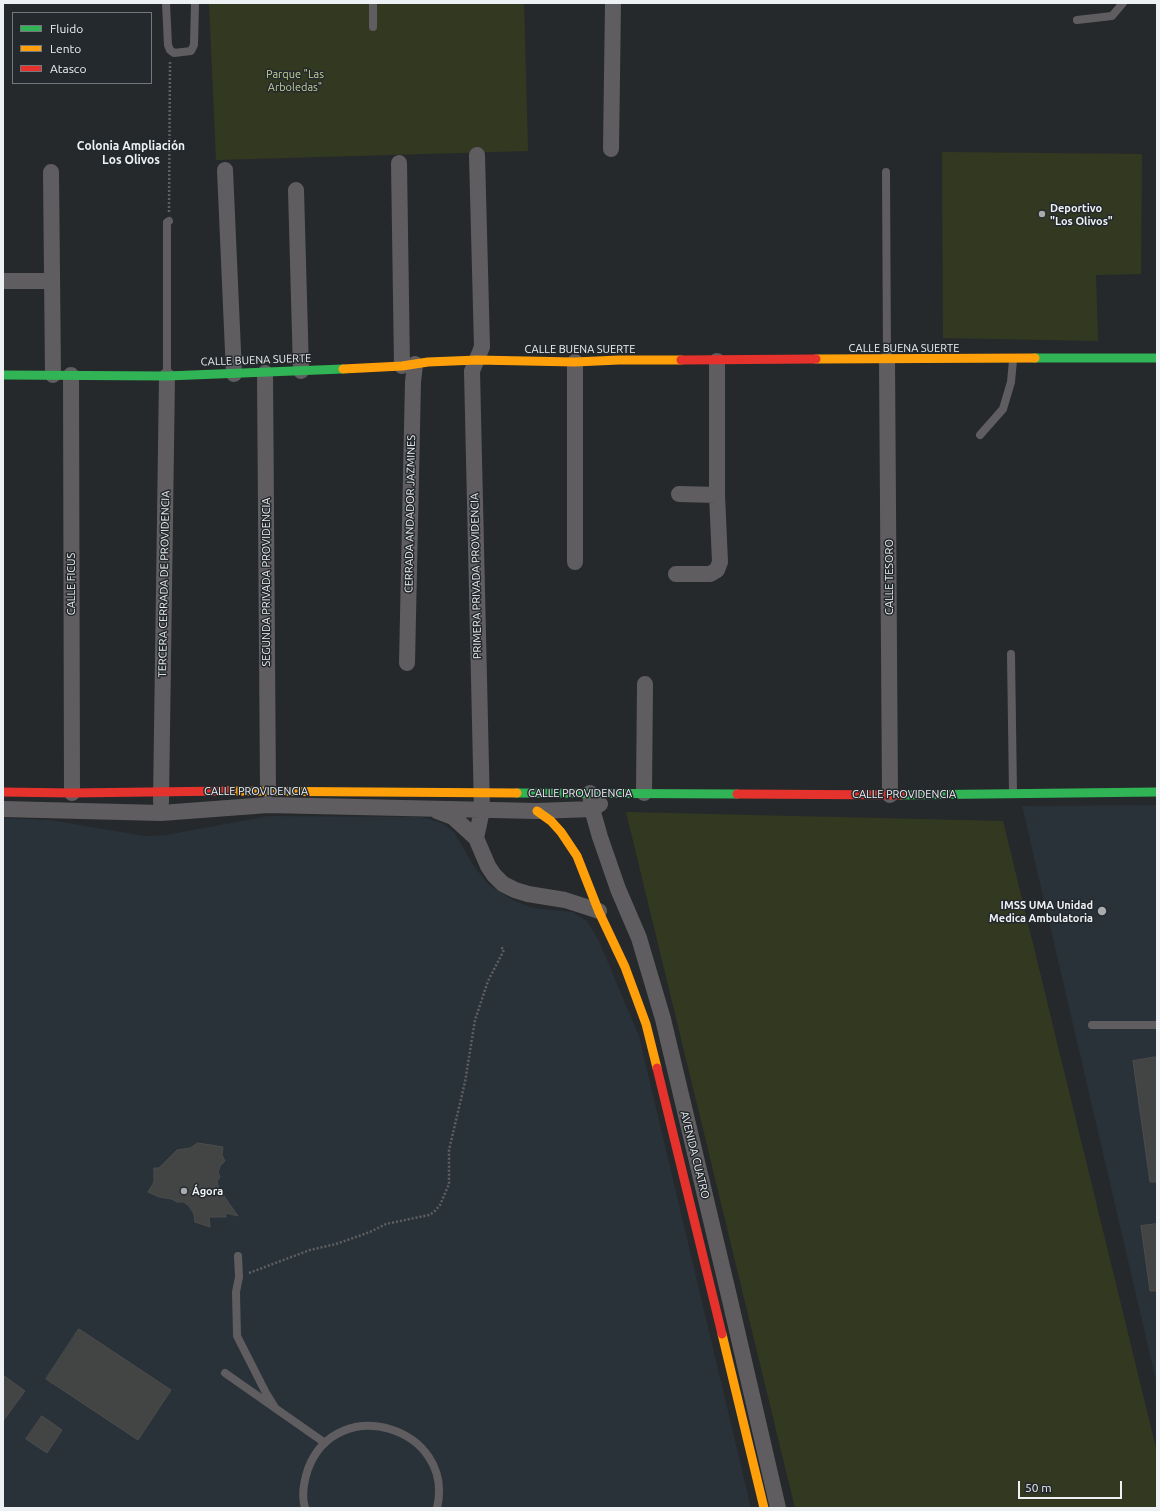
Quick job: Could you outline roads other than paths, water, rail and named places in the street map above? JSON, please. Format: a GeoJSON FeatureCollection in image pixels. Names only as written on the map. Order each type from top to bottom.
{"type":"FeatureCollection","features":[{"type":"Feature","properties":{"kind":"street"},"geometry":{"type":"LineString","coordinates":[[611,149],[613,3]]}},
{"type":"Feature","properties":{"kind":"street","name":"PRIMERA PRIVADA PROVIDENCIA"},"geometry":{"type":"LineString","coordinates":[[476,838],[482,810],[472,371],[482,347],[477,155]]}},
{"type":"Feature","properties":{"kind":"street","name":"CERRADA ANDADOR JAZMINES"},"geometry":{"type":"LineString","coordinates":[[399,163],[412,405],[407,663]]}},
{"type":"Feature","properties":{"kind":"street"},"geometry":{"type":"LineString","coordinates":[[225,170],[234,374]]}},
{"type":"Feature","properties":{"kind":"street"},"geometry":{"type":"LineString","coordinates":[[51,172],[53,375]]}},
{"type":"Feature","properties":{"kind":"street"},"geometry":{"type":"LineString","coordinates":[[296,190],[302,371]]}},
{"type":"Feature","properties":{"kind":"street"},"geometry":{"type":"LineString","coordinates":[[3,281],[52,281]]}},
{"type":"Feature","properties":{"kind":"street","name":"CALLE BUENA SUERTE"},"geometry":{"type":"LineString","coordinates":[[3,375],[167,376],[234,374],[477,360],[575,362],[619,360],[1013,360],[1157,358]]}},
{"type":"Feature","properties":{"kind":"street","name":"CALLE TESORO"},"geometry":{"type":"LineString","coordinates":[[887,360],[890,795]]}},
{"type":"Feature","properties":{"kind":"street"},"geometry":{"type":"LineString","coordinates":[[676,574],[710,574],[717,570],[720,562],[717,495],[717,361]]}},
{"type":"Feature","properties":{"kind":"street"},"geometry":{"type":"LineString","coordinates":[[575,362],[575,562]]}},
{"type":"Feature","properties":{"kind":"street","name":"SEGUNDA PRIVADA PROVIDENCIA"},"geometry":{"type":"LineString","coordinates":[[265,373],[268,790]]}},
{"type":"Feature","properties":{"kind":"street","name":"CALLE FICUS"},"geometry":{"type":"LineString","coordinates":[[71,375],[72,793]]}},
{"type":"Feature","properties":{"kind":"street","name":"TERCERA CERRADA DE PROVIDENCIA"},"geometry":{"type":"LineString","coordinates":[[161,813],[167,376]]}},
{"type":"Feature","properties":{"kind":"street"},"geometry":{"type":"LineString","coordinates":[[679,494],[717,495]]}},
{"type":"Feature","properties":{"kind":"street"},"geometry":{"type":"LineString","coordinates":[[644,793],[645,684]]}},
{"type":"Feature","properties":{"kind":"street","name":"CALLE PROVIDENCIA"},"geometry":{"type":"LineString","coordinates":[[3,792],[72,793],[268,790],[481,793],[890,795],[1157,792]]}},
{"type":"Feature","properties":{"kind":"street","name":"AVENIDA CUATRO"},"geometry":{"type":"LineString","coordinates":[[590,793],[592,809],[618,889],[639,938],[663,1019],[778,1508]]}},
{"type":"Feature","properties":{"kind":"street"},"geometry":{"type":"LineString","coordinates":[[592,809],[617,794]]}},
{"type":"Feature","properties":{"kind":"street","name":"CALLE PROVIDENCIA"},"geometry":{"type":"LineString","coordinates":[[3,808],[161,813],[268,805],[537,811],[592,809]]}},
{"type":"Feature","properties":{"kind":"street"},"geometry":{"type":"LineString","coordinates":[[426,808],[453,817],[476,838],[488,866],[503,884],[528,894],[565,900],[599,911]]}},
{"type":"Feature","properties":{"kind":"street","name":"AVENIDA CUATRO"},"geometry":{"type":"LineString","coordinates":[[537,811],[550,819],[562,831],[576,852],[646,1024],[764,1508]]}},
{"type":"Feature","properties":{"kind":"street"},"geometry":{"type":"LineString","coordinates":[[713,1300],[729,1296]]}},
{"type":"Feature","properties":{"kind":"lane"},"geometry":{"type":"LineString","coordinates":[[166,3],[168,45],[170,50],[174,53],[191,51],[194,45],[195,3]]}},
{"type":"Feature","properties":{"kind":"lane"},"geometry":{"type":"LineString","coordinates":[[373,3],[373,27]]}},
{"type":"Feature","properties":{"kind":"lane"},"geometry":{"type":"LineString","coordinates":[[1077,20],[1112,16],[1123,3]]}},
{"type":"Feature","properties":{"kind":"lane"},"geometry":{"type":"LineString","coordinates":[[886,172],[887,360]]}},
{"type":"Feature","properties":{"kind":"lane"},"geometry":{"type":"LineString","coordinates":[[167,376],[167,222],[169,221]]}},
{"type":"Feature","properties":{"kind":"lane"},"geometry":{"type":"LineString","coordinates":[[980,435],[1003,409],[1011,382],[1013,360]]}},
{"type":"Feature","properties":{"kind":"lane"},"geometry":{"type":"LineString","coordinates":[[1011,654],[1013,794]]}},
{"type":"Feature","properties":{"kind":"lane"},"geometry":{"type":"LineString","coordinates":[[1092,1025],[1157,1025]]}},
{"type":"Feature","properties":{"kind":"lane"},"geometry":{"type":"LineString","coordinates":[[238,1256],[239,1277],[236,1292],[237,1336],[266,1393],[276,1409]]}},
{"type":"Feature","properties":{"kind":"lane"},"geometry":{"type":"LineString","coordinates":[[225,1373],[325,1443]]}},
{"type":"Feature","properties":{"kind":"lane"},"geometry":{"type":"LineString","coordinates":[[305,1508],[303,1502],[304,1480],[312,1460],[325,1443],[340,1433],[357,1427],[375,1426],[393,1429],[409,1437],[423,1450],[433,1465],[438,1482],[439,1500],[437,1508]]}},
{"type":"Feature","properties":{"kind":"place","name":"Deportivo \"Los Olivos\""},"geometry":{"type":"Point","coordinates":[1042,214]}},
{"type":"Feature","properties":{"kind":"place","name":"IMSS UMA Unidad Medica Ambulatoria"},"geometry":{"type":"Point","coordinates":[1102,911]}},
{"type":"Feature","properties":{"kind":"place","name":"Ágora"},"geometry":{"type":"Point","coordinates":[184,1191]}},
{"type":"Feature","properties":{"kind":"district","name":"Colonia Ampliación Los Olivos"},"geometry":{"type":"Point","coordinates":[131,153]}},
{"type":"Feature","properties":{"kind":"park label","name":"Parque \"Las Arboledas\""},"geometry":{"type":"Point","coordinates":[295,80]}}]}
